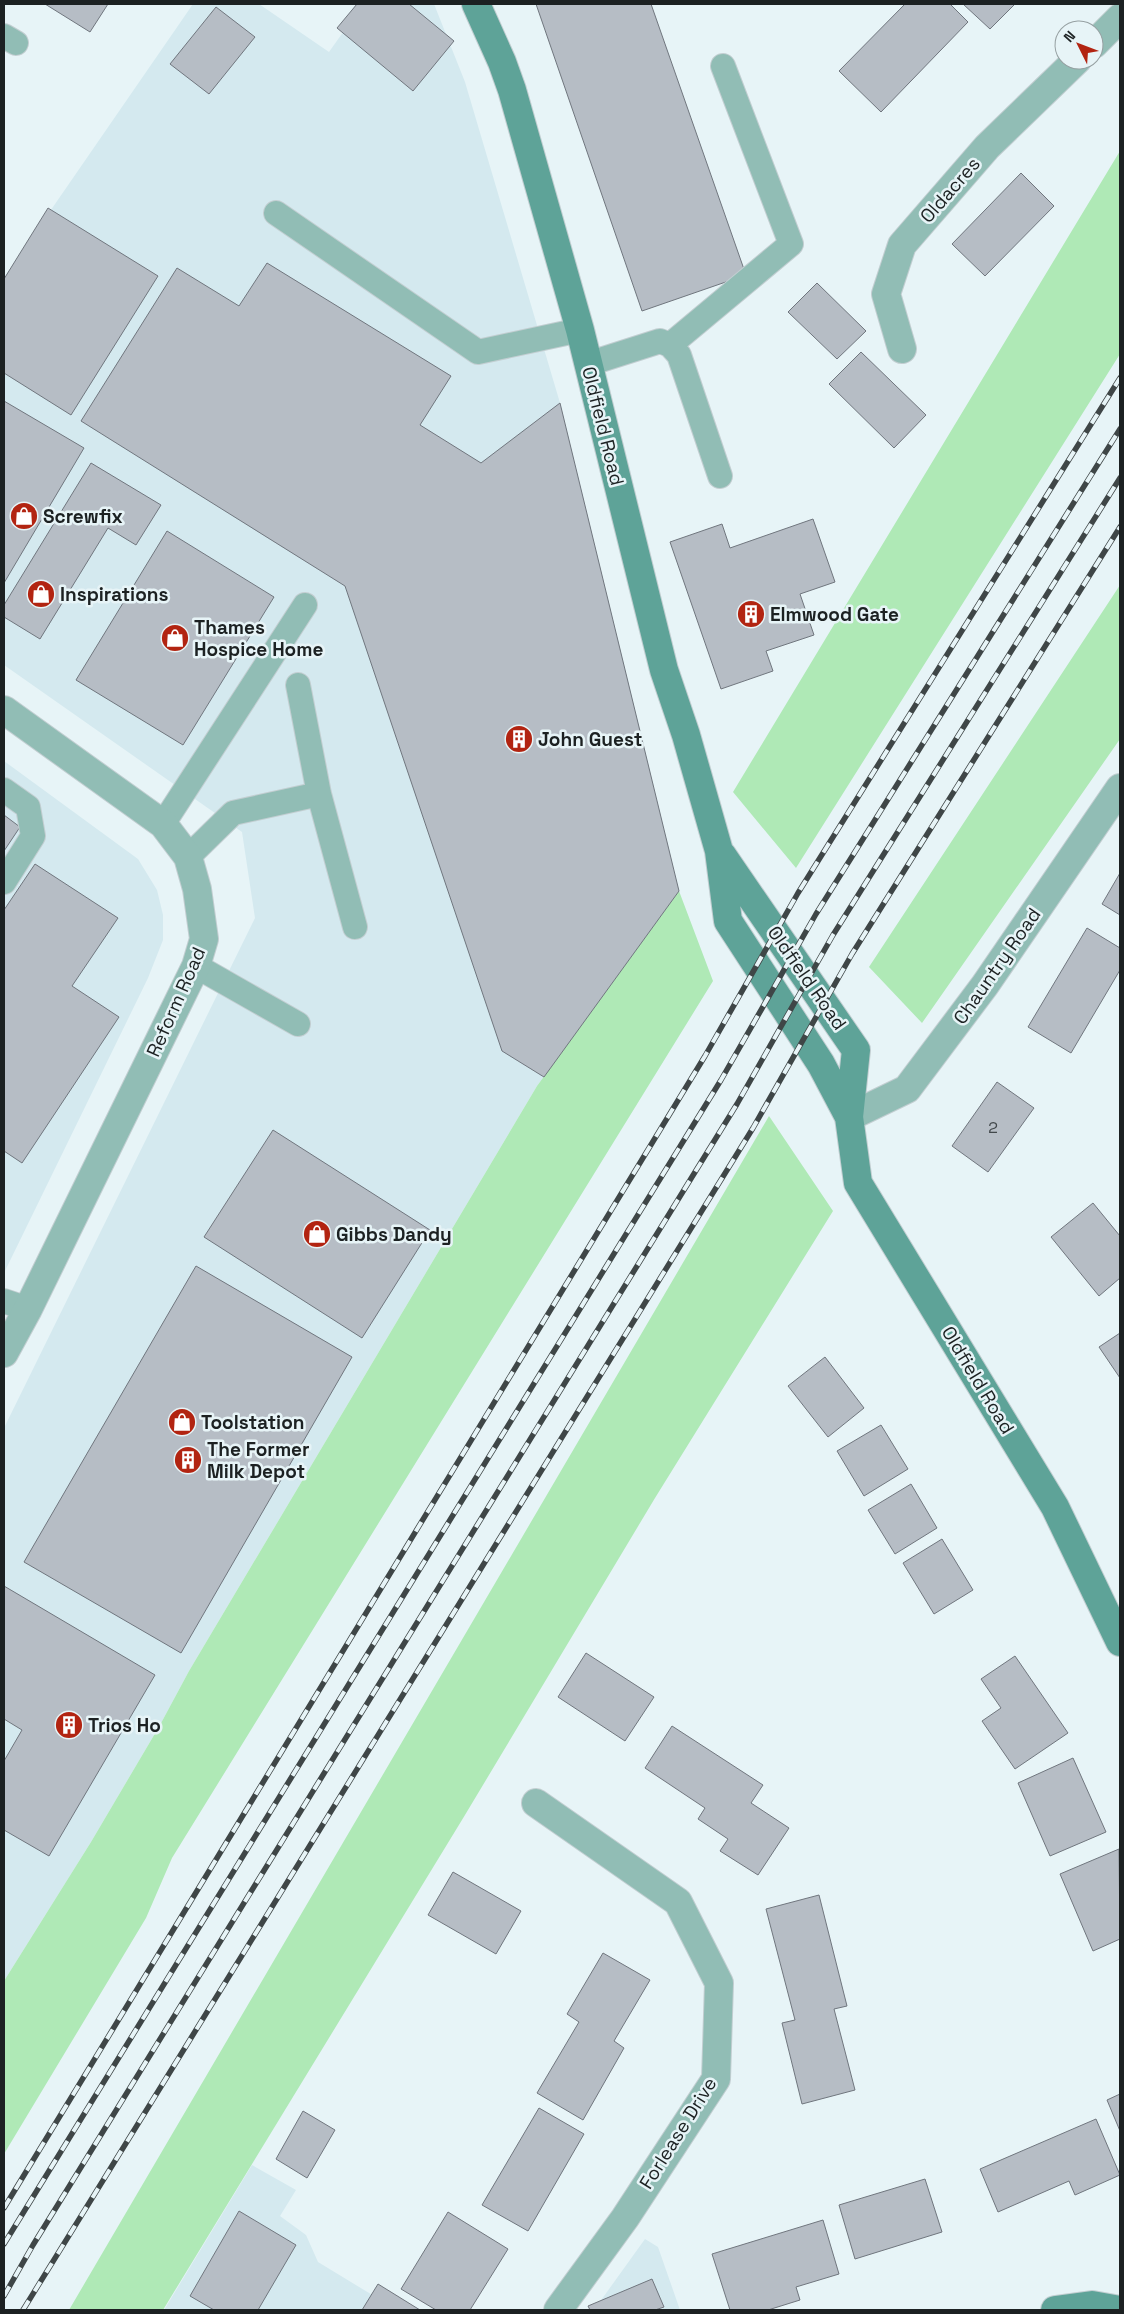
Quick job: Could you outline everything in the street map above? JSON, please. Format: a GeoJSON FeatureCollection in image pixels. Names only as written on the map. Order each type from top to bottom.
{"type":"FeatureCollection","features":[{"type":"Feature","properties":{"kind":"main road","name":"Oldfield Road"},"geometry":{"type":"LineString","coordinates":[[476,4],[499,54],[512,90],[580,330],[664,670],[686,735],[719,851],[728,921],[821,1064],[849,1117]]}},
{"type":"Feature","properties":{"kind":"main road","name":"Oldfield Road"},"geometry":{"type":"LineString","coordinates":[[719,851],[856,1050],[849,1117],[858,1183],[1055,1507],[1120,1642]]}},
{"type":"Feature","properties":{"kind":"main road"},"geometry":{"type":"LineString","coordinates":[[1055,2310],[1092,2304],[1120,2310]]}},
{"type":"Feature","properties":{"kind":"street"},"geometry":{"type":"LineString","coordinates":[[1104,34],[1120,18]]}},
{"type":"Feature","properties":{"kind":"street","name":"Oldacres"},"geometry":{"type":"LineString","coordinates":[[902,349],[886,294],[902,245],[987,147],[1067,70]]}},
{"type":"Feature","properties":{"kind":"street","name":"Reform Road"},"geometry":{"type":"LineString","coordinates":[[4,710],[163,824],[188,857],[197,889],[204,939],[196,966],[16,1305],[4,1353]]}},
{"type":"Feature","properties":{"kind":"street","name":"Chauntry Road"},"geometry":{"type":"LineString","coordinates":[[849,1117],[907,1089],[985,985],[1120,788]]}},
{"type":"Feature","properties":{"kind":"street","name":"Forlease Drive"},"geometry":{"type":"LineString","coordinates":[[536,1803],[678,1902],[719,1982],[716,2079],[625,2218],[558,2310]]}},
{"type":"Feature","properties":{"kind":"lane"},"geometry":{"type":"LineString","coordinates":[[670,345],[791,244],[723,66]]}},
{"type":"Feature","properties":{"kind":"lane"},"geometry":{"type":"LineString","coordinates":[[276,213],[478,352],[580,330]]}},
{"type":"Feature","properties":{"kind":"lane"},"geometry":{"type":"LineString","coordinates":[[588,364],[660,342],[670,345],[679,356],[720,476]]}},
{"type":"Feature","properties":{"kind":"lane"},"geometry":{"type":"LineString","coordinates":[[163,824],[305,605]]}},
{"type":"Feature","properties":{"kind":"lane"},"geometry":{"type":"LineString","coordinates":[[298,685],[319,794],[355,926]]}},
{"type":"Feature","properties":{"kind":"lane"},"geometry":{"type":"LineString","coordinates":[[4,790],[28,807],[34,836],[4,882]]}},
{"type":"Feature","properties":{"kind":"lane"},"geometry":{"type":"LineString","coordinates":[[188,857],[233,813],[319,794]]}},
{"type":"Feature","properties":{"kind":"lane"},"geometry":{"type":"LineString","coordinates":[[196,966],[298,1024]]}},
{"type":"Feature","properties":{"kind":"shaded area"},"geometry":{"type":"Polygon","coordinates":[[[193,4],[259,4],[329,52],[363,4],[434,4],[465,82],[560,403],[679,891],[537,1086],[189,1671],[160,1725],[91,1842],[4,1981],[4,1428],[255,918],[242,832],[4,665],[4,278],[193,4]]]}},
{"type":"Feature","properties":{"kind":"shaded area"},"geometry":{"type":"Polygon","coordinates":[[[4,761],[138,859],[157,890],[163,915],[163,940],[148,978],[4,1273],[4,761]]]}},
{"type":"Feature","properties":{"kind":"shaded area"},"geometry":{"type":"Polygon","coordinates":[[[252,2165],[296,2190],[280,2216],[306,2235],[318,2262],[397,2310],[164,2310],[252,2165]]]}},
{"type":"Feature","properties":{"kind":"shaded area"},"geometry":{"type":"Polygon","coordinates":[[[645,2239],[658,2247],[680,2310],[594,2310],[645,2239]]]}},
{"type":"Feature","properties":{"kind":"green space"},"geometry":{"type":"Polygon","coordinates":[[[1120,151],[1120,354],[796,868],[733,792],[1120,151]]]}},
{"type":"Feature","properties":{"kind":"green space"},"geometry":{"type":"Polygon","coordinates":[[[1120,585],[1120,739],[922,1023],[869,967],[1120,585]]]}},
{"type":"Feature","properties":{"kind":"green space"},"geometry":{"type":"Polygon","coordinates":[[[679,891],[713,981],[172,1858],[146,1918],[4,2154],[4,1981],[91,1842],[160,1725],[189,1671],[537,1086],[679,891]]]}},
{"type":"Feature","properties":{"kind":"green space"},"geometry":{"type":"Polygon","coordinates":[[[769,1116],[833,1211],[655,1498],[465,1815],[163,2310],[69,2310],[769,1116]]]}},
{"type":"Feature","properties":{"kind":"building"},"geometry":{"type":"Polygon","coordinates":[[[45,4],[108,4],[90,32],[45,4]]]}},
{"type":"Feature","properties":{"kind":"building"},"geometry":{"type":"Polygon","coordinates":[[[357,4],[409,4],[454,41],[413,91],[337,28],[357,4]]]}},
{"type":"Feature","properties":{"kind":"building"},"geometry":{"type":"Polygon","coordinates":[[[536,4],[651,4],[746,275],[642,311],[536,4]]]}},
{"type":"Feature","properties":{"kind":"building"},"geometry":{"type":"Polygon","coordinates":[[[905,4],[950,4],[968,22],[881,112],[839,71],[905,4]]]}},
{"type":"Feature","properties":{"kind":"building"},"geometry":{"type":"Polygon","coordinates":[[[963,4],[1015,4],[990,29],[963,4]]]}},
{"type":"Feature","properties":{"kind":"building"},"geometry":{"type":"Polygon","coordinates":[[[216,7],[255,37],[209,94],[170,64],[216,7]]]}},
{"type":"Feature","properties":{"kind":"building"},"geometry":{"type":"Polygon","coordinates":[[[1021,173],[1054,206],[985,276],[952,244],[1021,173]]]}},
{"type":"Feature","properties":{"kind":"building"},"geometry":{"type":"Polygon","coordinates":[[[48,208],[158,276],[71,415],[4,373],[4,279],[48,208]]]}},
{"type":"Feature","properties":{"kind":"building","name":"John Guest"},"geometry":{"type":"Polygon","coordinates":[[[267,263],[451,376],[420,425],[481,463],[560,403],[679,891],[544,1077],[502,1051],[345,586],[81,421],[177,268],[239,306],[267,263]]]}},
{"type":"Feature","properties":{"kind":"building"},"geometry":{"type":"Polygon","coordinates":[[[817,283],[866,331],[837,359],[788,312],[817,283]]]}},
{"type":"Feature","properties":{"kind":"building"},"geometry":{"type":"Polygon","coordinates":[[[861,352],[926,415],[894,448],[829,384],[861,352]]]}},
{"type":"Feature","properties":{"kind":"building","name":"Screwfix"},"geometry":{"type":"Polygon","coordinates":[[[4,401],[84,448],[4,583],[4,401]]]}},
{"type":"Feature","properties":{"kind":"building"},"geometry":{"type":"Polygon","coordinates":[[[91,463],[161,505],[136,545],[108,528],[40,639],[4,617],[4,605],[91,463]]]}},
{"type":"Feature","properties":{"kind":"building","name":"Elmwood Gate"},"geometry":{"type":"Polygon","coordinates":[[[813,519],[835,582],[800,594],[814,635],[766,651],[773,671],[721,689],[670,542],[722,524],[730,548],[813,519]]]}},
{"type":"Feature","properties":{"kind":"building","name":"Thames Hospice Home"},"geometry":{"type":"Polygon","coordinates":[[[167,531],[274,597],[183,745],[76,680],[167,531]]]}},
{"type":"Feature","properties":{"kind":"building"},"geometry":{"type":"Polygon","coordinates":[[[4,815],[20,827],[4,851],[4,815]]]}},
{"type":"Feature","properties":{"kind":"building"},"geometry":{"type":"Polygon","coordinates":[[[35,864],[118,918],[72,986],[119,1017],[22,1163],[4,1151],[4,910],[35,864]]]}},
{"type":"Feature","properties":{"kind":"building"},"geometry":{"type":"Polygon","coordinates":[[[1120,873],[1120,915],[1102,904],[1120,873]]]}},
{"type":"Feature","properties":{"kind":"building"},"geometry":{"type":"Polygon","coordinates":[[[1087,928],[1120,948],[1120,970],[1071,1053],[1028,1027],[1087,928]]]}},
{"type":"Feature","properties":{"kind":"building"},"geometry":{"type":"Polygon","coordinates":[[[997,1082],[1034,1108],[988,1172],[952,1146],[997,1082]]]}},
{"type":"Feature","properties":{"kind":"building","name":"Gibbs Dandy"},"geometry":{"type":"Polygon","coordinates":[[[273,1130],[430,1230],[362,1338],[204,1237],[273,1130]]]}},
{"type":"Feature","properties":{"kind":"building"},"geometry":{"type":"Polygon","coordinates":[[[1093,1203],[1120,1236],[1120,1278],[1099,1296],[1051,1237],[1093,1203]]]}},
{"type":"Feature","properties":{"kind":"building","name":"The Former Milk Depot"},"geometry":{"type":"Polygon","coordinates":[[[196,1266],[352,1357],[181,1653],[24,1562],[196,1266]]]}},
{"type":"Feature","properties":{"kind":"building"},"geometry":{"type":"Polygon","coordinates":[[[1120,1333],[1120,1378],[1099,1347],[1120,1333]]]}},
{"type":"Feature","properties":{"kind":"building"},"geometry":{"type":"Polygon","coordinates":[[[825,1357],[864,1408],[828,1437],[788,1386],[825,1357]]]}},
{"type":"Feature","properties":{"kind":"building"},"geometry":{"type":"Polygon","coordinates":[[[881,1425],[908,1469],[864,1496],[837,1451],[881,1425]]]}},
{"type":"Feature","properties":{"kind":"building"},"geometry":{"type":"Polygon","coordinates":[[[911,1484],[937,1528],[895,1554],[868,1510],[911,1484]]]}},
{"type":"Feature","properties":{"kind":"building"},"geometry":{"type":"Polygon","coordinates":[[[942,1539],[973,1590],[934,1614],[903,1563],[942,1539]]]}},
{"type":"Feature","properties":{"kind":"building","name":"Trios Ho"},"geometry":{"type":"Polygon","coordinates":[[[4,1586],[155,1675],[49,1856],[4,1830],[4,1761],[22,1730],[4,1719],[4,1586]]]}},
{"type":"Feature","properties":{"kind":"building"},"geometry":{"type":"Polygon","coordinates":[[[586,1653],[654,1697],[625,1741],[558,1697],[586,1653]]]}},
{"type":"Feature","properties":{"kind":"building"},"geometry":{"type":"Polygon","coordinates":[[[1015,1656],[1068,1733],[1015,1769],[982,1721],[1001,1708],[981,1679],[1015,1656]]]}},
{"type":"Feature","properties":{"kind":"building"},"geometry":{"type":"Polygon","coordinates":[[[672,1726],[763,1785],[751,1803],[789,1828],[758,1875],[720,1851],[728,1839],[698,1819],[705,1808],[645,1768],[672,1726]]]}},
{"type":"Feature","properties":{"kind":"building"},"geometry":{"type":"Polygon","coordinates":[[[1073,1758],[1106,1832],[1050,1856],[1018,1783],[1073,1758]]]}},
{"type":"Feature","properties":{"kind":"building"},"geometry":{"type":"Polygon","coordinates":[[[1119,1849],[1120,1939],[1093,1951],[1060,1874],[1119,1849]]]}},
{"type":"Feature","properties":{"kind":"building"},"geometry":{"type":"Polygon","coordinates":[[[453,1872],[521,1911],[496,1954],[428,1915],[453,1872]]]}},
{"type":"Feature","properties":{"kind":"building"},"geometry":{"type":"Polygon","coordinates":[[[819,1895],[847,2006],[834,2009],[855,2090],[802,2104],[782,2023],[795,2020],[766,1909],[819,1895]]]}},
{"type":"Feature","properties":{"kind":"building"},"geometry":{"type":"Polygon","coordinates":[[[603,1953],[650,1980],[614,2041],[624,2048],[583,2120],[537,2093],[579,2022],[567,2014],[603,1953]]]}},
{"type":"Feature","properties":{"kind":"building"},"geometry":{"type":"Polygon","coordinates":[[[1120,2094],[1120,2131],[1107,2100],[1120,2094]]]}},
{"type":"Feature","properties":{"kind":"building"},"geometry":{"type":"Polygon","coordinates":[[[539,2108],[584,2134],[528,2231],[482,2205],[539,2108]]]}},
{"type":"Feature","properties":{"kind":"building"},"geometry":{"type":"Polygon","coordinates":[[[303,2111],[335,2130],[307,2178],[276,2159],[303,2111]]]}},
{"type":"Feature","properties":{"kind":"building"},"geometry":{"type":"Polygon","coordinates":[[[1096,2119],[1120,2175],[1075,2195],[1069,2181],[998,2212],[980,2169],[1096,2119]]]}},
{"type":"Feature","properties":{"kind":"building"},"geometry":{"type":"Polygon","coordinates":[[[925,2179],[942,2232],[855,2259],[839,2205],[925,2179]]]}},
{"type":"Feature","properties":{"kind":"building"},"geometry":{"type":"Polygon","coordinates":[[[239,2211],[296,2245],[258,2310],[214,2310],[190,2296],[239,2211]]]}},
{"type":"Feature","properties":{"kind":"building"},"geometry":{"type":"Polygon","coordinates":[[[448,2212],[508,2249],[470,2310],[436,2310],[401,2289],[448,2212]]]}},
{"type":"Feature","properties":{"kind":"building"},"geometry":{"type":"Polygon","coordinates":[[[823,2220],[839,2274],[796,2287],[800,2300],[768,2310],[730,2310],[712,2254],[823,2220]]]}},
{"type":"Feature","properties":{"kind":"building"},"geometry":{"type":"Polygon","coordinates":[[[652,2279],[664,2307],[655,2310],[590,2310],[588,2306],[652,2279]]]}},
{"type":"Feature","properties":{"kind":"building"},"geometry":{"type":"Polygon","coordinates":[[[378,2284],[420,2310],[362,2310],[378,2284]]]}},
{"type":"Feature","properties":{"kind":"railway"},"geometry":{"type":"LineString","coordinates":[[4,2208],[705,1056],[798,893],[1120,378]]}},
{"type":"Feature","properties":{"kind":"railway"},"geometry":{"type":"LineString","coordinates":[[4,2244],[721,1080],[816,914],[1120,429]]}},
{"type":"Feature","properties":{"kind":"railway"},"geometry":{"type":"LineString","coordinates":[[4,2296],[33,2245],[737,1104],[833,935],[1120,478]]}},
{"type":"Feature","properties":{"kind":"railway"},"geometry":{"type":"LineString","coordinates":[[23,2310],[753,1128],[852,954],[1120,527]]}},
{"type":"Feature","properties":{"kind":"place","name":"Screwfix"},"geometry":{"type":"Point","coordinates":[24,516]}},
{"type":"Feature","properties":{"kind":"place","name":"Inspirations"},"geometry":{"type":"Point","coordinates":[41,594]}},
{"type":"Feature","properties":{"kind":"place","name":"Elmwood Gate"},"geometry":{"type":"Point","coordinates":[751,614]}},
{"type":"Feature","properties":{"kind":"place","name":"Thames Hospice Home"},"geometry":{"type":"Point","coordinates":[175,638]}},
{"type":"Feature","properties":{"kind":"place","name":"John Guest"},"geometry":{"type":"Point","coordinates":[519,739]}},
{"type":"Feature","properties":{"kind":"place","name":"Gibbs Dandy"},"geometry":{"type":"Point","coordinates":[317,1234]}},
{"type":"Feature","properties":{"kind":"place","name":"Toolstation"},"geometry":{"type":"Point","coordinates":[182,1422]}},
{"type":"Feature","properties":{"kind":"place","name":"The Former Milk Depot"},"geometry":{"type":"Point","coordinates":[188,1460]}},
{"type":"Feature","properties":{"kind":"place","name":"Trios Ho"},"geometry":{"type":"Point","coordinates":[69,1725]}}]}
